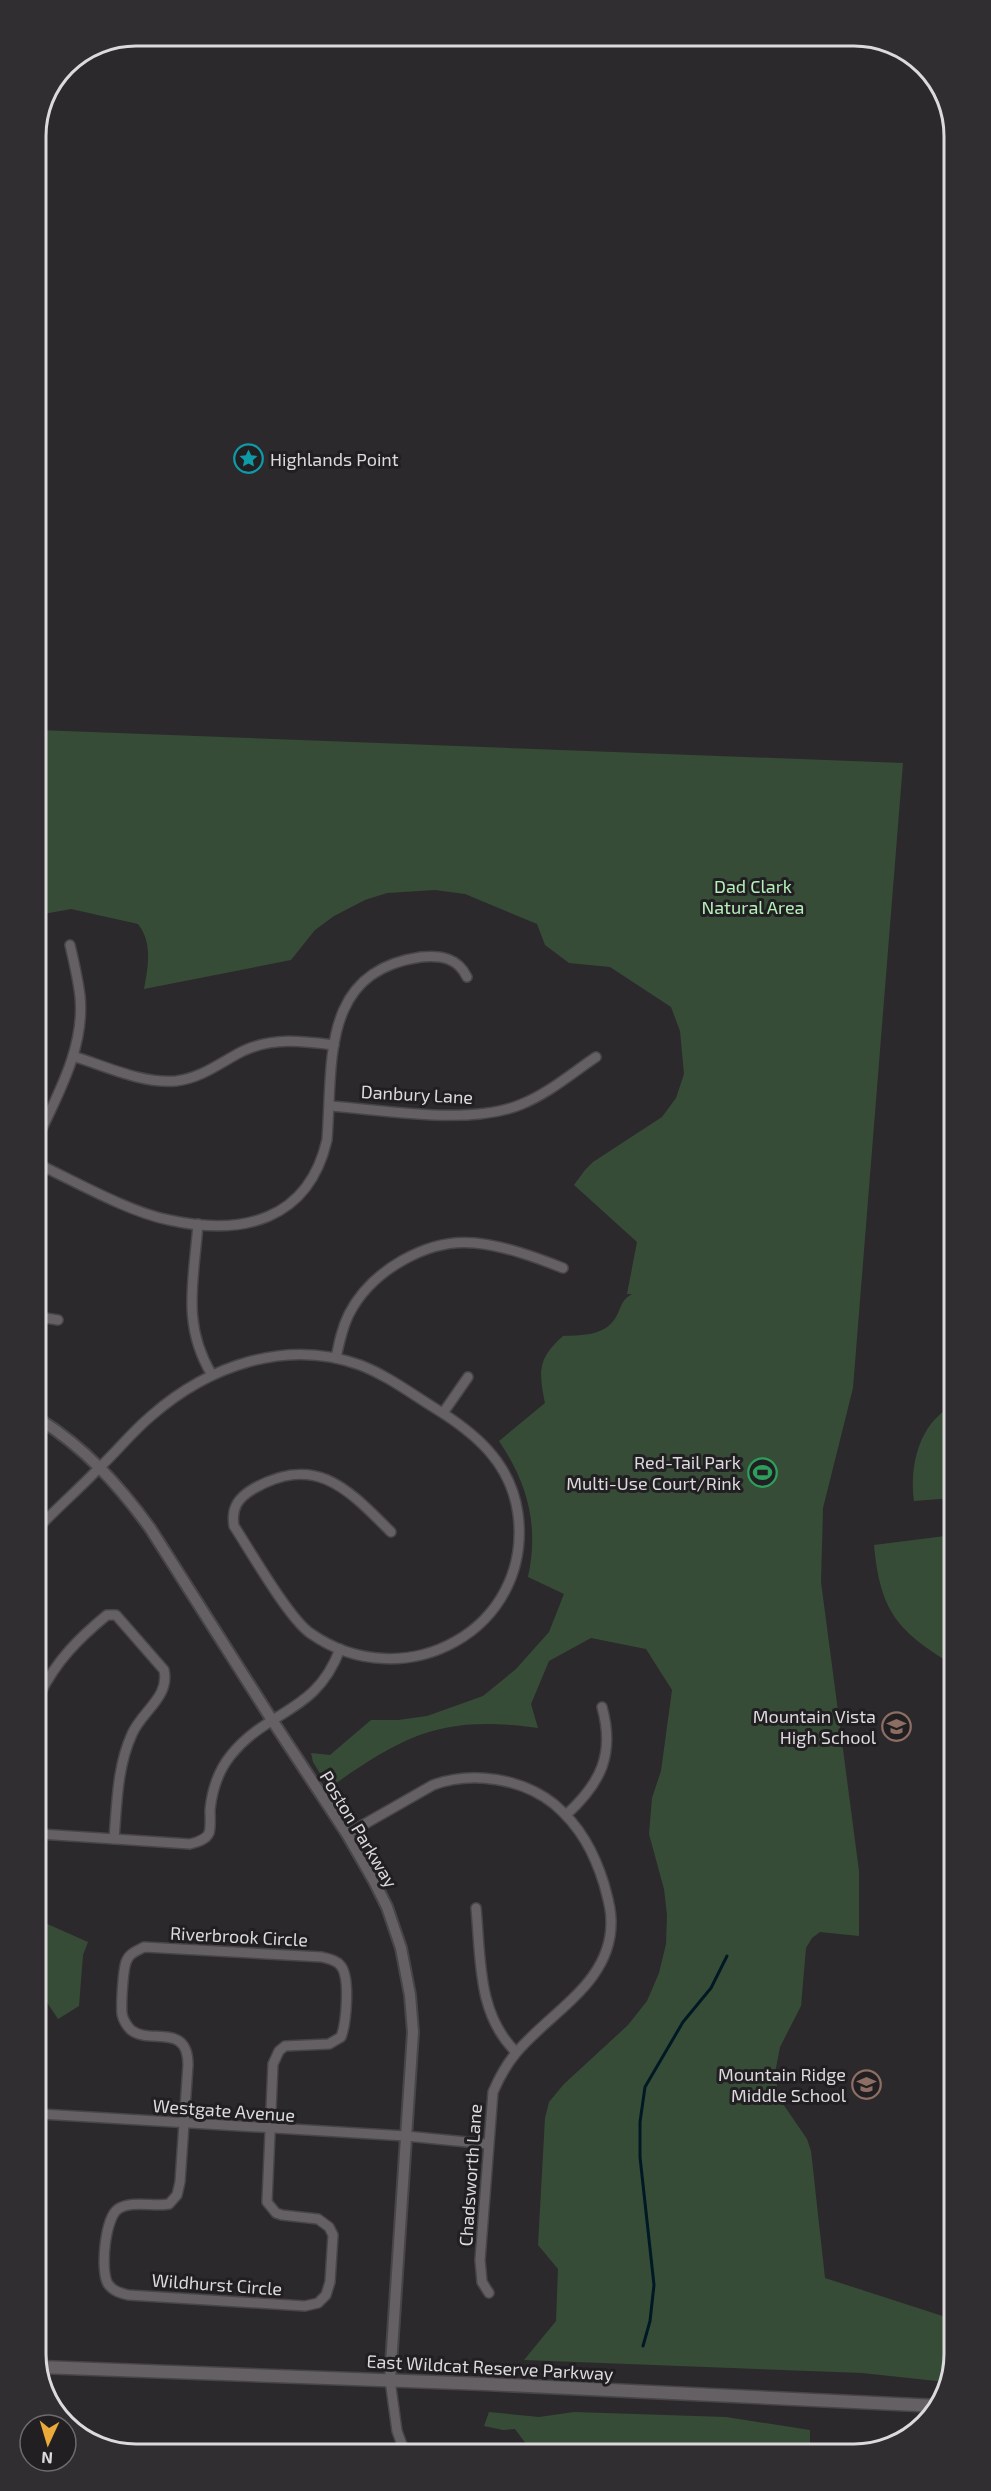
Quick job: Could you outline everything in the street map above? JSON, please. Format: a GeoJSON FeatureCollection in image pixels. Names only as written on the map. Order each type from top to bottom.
{"type":"FeatureCollection","features":[{"type":"Feature","properties":{"kind":"main road","name":"East Wildcat Reserve Parkway"},"geometry":{"type":"LineString","coordinates":[[47,2367],[390,2380],[929,2406]]}},
{"type":"Feature","properties":{"kind":"street"},"geometry":{"type":"LineString","coordinates":[[47,1116],[73,1056],[80,1008],[70,945]]}},
{"type":"Feature","properties":{"kind":"street"},"geometry":{"type":"LineString","coordinates":[[47,1168],[145,1213],[168,1220],[198,1224],[240,1225],[273,1215],[296,1198],[313,1177],[323,1155],[330,1106],[334,1045],[338,1021],[346,1001],[371,975],[388,965],[405,959],[445,957],[458,963],[467,977]]}},
{"type":"Feature","properties":{"kind":"street"},"geometry":{"type":"LineString","coordinates":[[73,1056],[150,1079],[170,1081],[197,1076],[244,1051],[271,1042],[286,1040],[334,1045]]}},
{"type":"Feature","properties":{"kind":"street","name":"Danbury Lane"},"geometry":{"type":"LineString","coordinates":[[330,1106],[455,1115],[502,1111],[523,1104],[541,1094],[596,1057]]}},
{"type":"Feature","properties":{"kind":"street"},"geometry":{"type":"LineString","coordinates":[[198,1224],[191,1323],[195,1340],[212,1375]]}},
{"type":"Feature","properties":{"kind":"street"},"geometry":{"type":"LineString","coordinates":[[336,1358],[342,1331],[350,1313],[370,1286],[391,1268],[425,1250],[449,1244],[473,1242],[497,1246],[563,1268]]}},
{"type":"Feature","properties":{"kind":"street"},"geometry":{"type":"LineString","coordinates":[[47,1318],[58,1320]]}},
{"type":"Feature","properties":{"kind":"street"},"geometry":{"type":"LineString","coordinates":[[47,1519],[153,1414],[212,1375],[242,1363],[272,1356],[297,1354],[336,1358],[382,1375],[443,1413],[479,1439],[499,1465],[510,1487],[518,1513],[519,1535],[516,1559],[506,1587],[491,1611],[474,1629],[439,1651],[411,1658],[392,1659],[359,1655],[340,1649],[309,1632],[290,1610],[234,1526],[232,1516],[235,1505],[243,1495],[281,1477],[293,1474],[312,1475],[339,1485],[352,1494],[391,1532]]}},
{"type":"Feature","properties":{"kind":"street"},"geometry":{"type":"LineString","coordinates":[[443,1413],[468,1377]]}},
{"type":"Feature","properties":{"kind":"street","name":"Poston Parkway"},"geometry":{"type":"LineString","coordinates":[[47,1425],[85,1451],[129,1498],[347,1834],[387,1907],[408,1978],[413,2031],[390,2380]]}},
{"type":"Feature","properties":{"kind":"street"},"geometry":{"type":"LineString","coordinates":[[47,1682],[60,1659],[84,1633],[107,1615],[116,1616],[164,1670],[166,1680],[163,1691],[137,1723],[122,1761],[114,1839]]}},
{"type":"Feature","properties":{"kind":"street"},"geometry":{"type":"LineString","coordinates":[[47,1834],[190,1844],[202,1841],[209,1833],[213,1789],[227,1760],[238,1746],[313,1693],[332,1670],[340,1649]]}},
{"type":"Feature","properties":{"kind":"street"},"geometry":{"type":"LineString","coordinates":[[566,1815],[588,1793],[603,1766],[608,1747],[607,1726],[602,1707]]}},
{"type":"Feature","properties":{"kind":"street","name":"Chadsworth Lane"},"geometry":{"type":"LineString","coordinates":[[347,1834],[432,1785],[446,1780],[491,1779],[518,1785],[541,1796],[566,1815],[581,1833],[597,1860],[611,1911],[610,1939],[603,1959],[590,1982],[516,2052],[501,2074],[493,2092],[487,2144],[480,2260],[482,2282],[489,2293]]}},
{"type":"Feature","properties":{"kind":"street"},"geometry":{"type":"LineString","coordinates":[[476,1908],[485,1997],[490,2014],[501,2034],[516,2052]]}},
{"type":"Feature","properties":{"kind":"street","name":"Riverbrook Circle"},"geometry":{"type":"LineString","coordinates":[[183,2124],[187,2051],[179,2041],[173,2038],[135,2032],[129,2028],[123,2017],[126,1962],[132,1953],[150,1947],[322,1958],[336,1961],[344,1969],[346,1977],[341,2037],[329,2044],[290,2045],[279,2051],[273,2064],[270,2130]]}},
{"type":"Feature","properties":{"kind":"street","name":"Westgate Avenue"},"geometry":{"type":"LineString","coordinates":[[47,2114],[270,2130],[406,2136],[487,2144]]}},
{"type":"Feature","properties":{"kind":"street","name":"Wildhurst Circle"},"geometry":{"type":"LineString","coordinates":[[183,2124],[180,2181],[174,2200],[169,2204],[158,2206],[123,2206],[110,2220],[104,2273],[110,2287],[128,2295],[313,2305],[326,2295],[330,2282],[333,2235],[329,2227],[318,2219],[282,2215],[271,2208],[266,2194],[270,2130]]}},
{"type":"Feature","properties":{"kind":"street"},"geometry":{"type":"LineString","coordinates":[[390,2380],[397,2431],[402,2444]]}},
{"type":"Feature","properties":{"kind":"green space","name":"Dad Clark Natural Area"},"geometry":{"type":"Polygon","coordinates":[[[47,730],[903,763],[853,1388],[823,1508],[821,1582],[859,1871],[859,1936],[820,1932],[812,1938],[806,1948],[801,2006],[780,2047],[776,2068],[777,2087],[781,2101],[807,2139],[811,2151],[825,2278],[944,2316],[944,2366],[941,2381],[862,2373],[524,2360],[556,2321],[558,2269],[538,2245],[545,2118],[549,2102],[564,2084],[628,2025],[647,2001],[659,1973],[666,1944],[667,1915],[664,1889],[649,1834],[652,1798],[661,1771],[672,1690],[646,1649],[591,1638],[549,1661],[531,1704],[538,1728],[476,1724],[426,1733],[381,1754],[329,1788],[313,1762],[311,1753],[330,1755],[371,1720],[398,1720],[427,1716],[483,1696],[516,1669],[549,1632],[564,1594],[528,1577],[532,1540],[528,1506],[517,1473],[499,1441],[545,1403],[542,1367],[544,1359],[555,1344],[563,1336],[595,1333],[602,1330],[614,1321],[625,1300],[632,1294],[627,1294],[637,1242],[574,1185],[593,1162],[662,1117],[676,1098],[684,1074],[680,1031],[671,1007],[610,967],[569,963],[545,945],[537,924],[465,894],[435,890],[387,893],[365,900],[334,916],[315,930],[291,960],[144,989],[148,947],[138,924],[71,909],[47,913],[47,730]]]}},
{"type":"Feature","properties":{"kind":"green space"},"geometry":{"type":"Polygon","coordinates":[[[944,1411],[944,1499],[914,1501],[915,1460],[924,1434],[944,1411]]]}},
{"type":"Feature","properties":{"kind":"green space"},"geometry":{"type":"Polygon","coordinates":[[[944,1536],[944,1659],[918,1641],[895,1617],[881,1587],[874,1545],[944,1536]]]}},
{"type":"Feature","properties":{"kind":"green space"},"geometry":{"type":"Polygon","coordinates":[[[47,1924],[88,1942],[83,1955],[79,2006],[58,2019],[47,2002],[47,1924]]]}},
{"type":"Feature","properties":{"kind":"green space"},"geometry":{"type":"Polygon","coordinates":[[[489,2412],[539,2417],[574,2412],[726,2417],[810,2430],[810,2444],[526,2444],[515,2429],[503,2430],[484,2426],[489,2412]]]}},
{"type":"Feature","properties":{"kind":"waterway"},"geometry":{"type":"LineString","coordinates":[[643,2346],[650,2321],[654,2285],[640,2157],[640,2122],[645,2087],[683,2022],[711,1988],[727,1956]]}},
{"type":"Feature","properties":{"kind":"place","name":"Highlands Point"},"geometry":{"type":"Point","coordinates":[249,459]}},
{"type":"Feature","properties":{"kind":"place","name":"Red-Tail Park Multi-Use Court/Rink"},"geometry":{"type":"Point","coordinates":[762,1472]}},
{"type":"Feature","properties":{"kind":"place","name":"Mountain Vista High School"},"geometry":{"type":"Point","coordinates":[897,1726]}},
{"type":"Feature","properties":{"kind":"place","name":"Mountain Ridge Middle School"},"geometry":{"type":"Point","coordinates":[867,2084]}}]}
